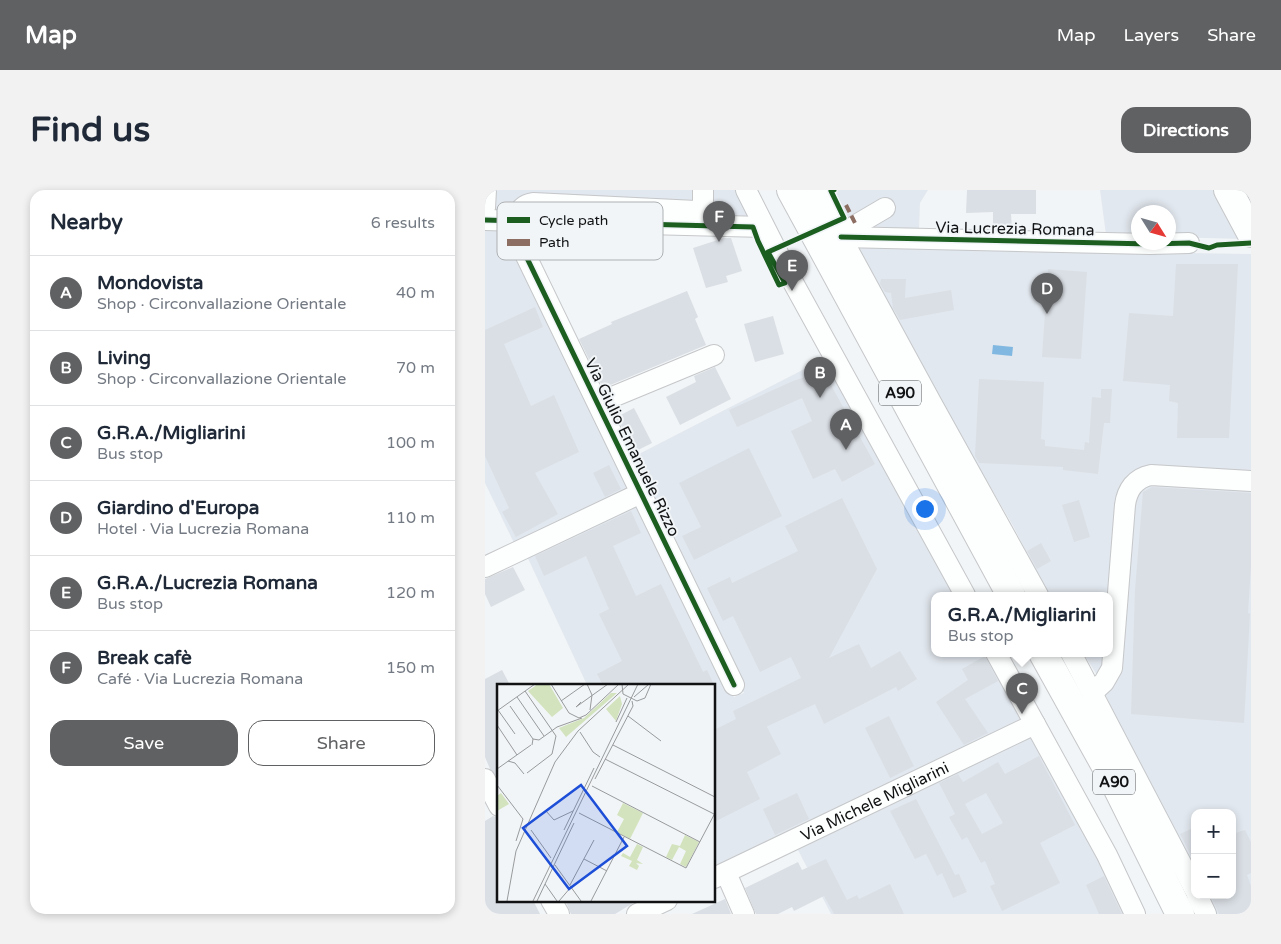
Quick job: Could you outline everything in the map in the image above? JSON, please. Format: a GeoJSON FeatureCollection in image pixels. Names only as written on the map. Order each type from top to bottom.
{"type":"FeatureCollection","features":[{"type":"Feature","properties":{"kind":"highway","name":"A90"},"geometry":{"type":"LineString","coordinates":[[791,190],[1009,592]]}},
{"type":"Feature","properties":{"kind":"highway"},"geometry":{"type":"LineString","coordinates":[[1228,190],[1251,233]]}},
{"type":"Feature","properties":{"kind":"highway","name":"A90"},"geometry":{"type":"LineString","coordinates":[[1045,657],[1113,779],[1180,914]]}},
{"type":"Feature","properties":{"kind":"street"},"geometry":{"type":"LineString","coordinates":[[485,190],[485,208]]}},
{"type":"Feature","properties":{"kind":"street"},"geometry":{"type":"LineString","coordinates":[[663,210],[697,211],[703,206],[703,190]]}},
{"type":"Feature","properties":{"kind":"street"},"geometry":{"type":"LineString","coordinates":[[746,190],[764,227],[963,592]]}},
{"type":"Feature","properties":{"kind":"street"},"geometry":{"type":"LineString","coordinates":[[817,190],[841,237],[1037,592]]}},
{"type":"Feature","properties":{"kind":"street"},"geometry":{"type":"LineString","coordinates":[[841,237],[885,208]]}},
{"type":"Feature","properties":{"kind":"street"},"geometry":{"type":"LineString","coordinates":[[663,225],[764,227]]}},
{"type":"Feature","properties":{"kind":"street","name":"Via Lucrezia Romana"},"geometry":{"type":"LineString","coordinates":[[841,237],[1150,244],[1189,243]]}},
{"type":"Feature","properties":{"kind":"street","name":"Via Giulio Emanuele Rizzo"},"geometry":{"type":"LineString","coordinates":[[531,260],[734,685]]}},
{"type":"Feature","properties":{"kind":"street","name":"Via Giulio Emanuele Rizzo"},"geometry":{"type":"LineString","coordinates":[[598,403],[714,355]]}},
{"type":"Feature","properties":{"kind":"street"},"geometry":{"type":"LineString","coordinates":[[1113,645],[1125,505],[1129,490],[1141,479],[1151,475],[1248,480]]}},
{"type":"Feature","properties":{"kind":"street"},"geometry":{"type":"LineString","coordinates":[[485,567],[641,493]]}},
{"type":"Feature","properties":{"kind":"street"},"geometry":{"type":"LineString","coordinates":[[998,657],[1107,855],[1135,914]]}},
{"type":"Feature","properties":{"kind":"street"},"geometry":{"type":"LineString","coordinates":[[1073,657],[1191,882]]}},
{"type":"Feature","properties":{"kind":"street"},"geometry":{"type":"LineString","coordinates":[[1093,692],[1104,682],[1111,668],[1112,657]]}},
{"type":"Feature","properties":{"kind":"street","name":"Via Michele Migliarini"},"geometry":{"type":"LineString","coordinates":[[720,876],[1035,724]]}},
{"type":"Feature","properties":{"kind":"street"},"geometry":{"type":"LineString","coordinates":[[485,779],[497,802]]}},
{"type":"Feature","properties":{"kind":"street"},"geometry":{"type":"LineString","coordinates":[[720,876],[744,914]]}},
{"type":"Feature","properties":{"kind":"street"},"geometry":{"type":"LineString","coordinates":[[1199,899],[1206,914]]}},
{"type":"Feature","properties":{"kind":"street"},"geometry":{"type":"LineString","coordinates":[[552,902],[559,914]]}},
{"type":"Feature","properties":{"kind":"street"},"geometry":{"type":"LineString","coordinates":[[637,914],[663,902]]}},
{"type":"Feature","properties":{"kind":"shaded area"},"geometry":{"type":"Polygon","coordinates":[[[492,190],[736,190],[750,219],[663,218],[663,202],[497,202],[497,216],[492,216],[492,190]]]}},
{"type":"Feature","properties":{"kind":"shaded area"},"geometry":{"type":"Polygon","coordinates":[[[825,190],[928,190],[920,203],[919,229],[842,226],[825,190]]]}},
{"type":"Feature","properties":{"kind":"shaded area"},"geometry":{"type":"Polygon","coordinates":[[[1100,190],[1213,190],[1242,239],[1176,237],[1176,205],[1131,205],[1131,236],[1106,235],[1100,190]]]}},
{"type":"Feature","properties":{"kind":"shaded area"},"geometry":{"type":"Polygon","coordinates":[[[485,229],[497,230],[497,260],[520,260],[633,488],[515,545],[485,483],[485,229]]]}},
{"type":"Feature","properties":{"kind":"shaded area"},"geometry":{"type":"Polygon","coordinates":[[[855,242],[1125,252],[1251,254],[1251,914],[1213,914],[1205,899],[1236,899],[1236,809],[1191,809],[1191,870],[1118,724],[1097,675],[1086,657],[1113,657],[1113,592],[1047,592],[1012,524],[959,433],[855,242]]]}},
{"type":"Feature","properties":{"kind":"shaded area"},"geometry":{"type":"Polygon","coordinates":[[[826,358],[954,592],[931,592],[931,657],[992,657],[1029,721],[715,871],[715,684],[587,684],[525,552],[638,500],[734,697],[744,693],[649,490],[653,488],[633,457],[826,358]]]}},
{"type":"Feature","properties":{"kind":"shaded area"},"geometry":{"type":"Polygon","coordinates":[[[1032,733],[1127,914],[831,914],[798,850],[1032,733]]]}},
{"type":"Feature","properties":{"kind":"water"},"geometry":{"type":"Polygon","coordinates":[[[993,345],[1013,347],[1012,356],[992,354],[993,345]]]}},
{"type":"Feature","properties":{"kind":"building"},"geometry":{"type":"Polygon","coordinates":[[[967,190],[1036,190],[1036,214],[1011,214],[1012,229],[993,229],[993,212],[966,213],[967,190]]]}},
{"type":"Feature","properties":{"kind":"building"},"geometry":{"type":"Polygon","coordinates":[[[724,238],[731,238],[742,271],[726,276],[728,282],[706,288],[693,248],[724,238]]]}},
{"type":"Feature","properties":{"kind":"building"},"geometry":{"type":"Polygon","coordinates":[[[1176,264],[1238,264],[1229,438],[1177,438],[1178,403],[1169,401],[1170,385],[1123,381],[1129,313],[1173,316],[1176,264]]]}},
{"type":"Feature","properties":{"kind":"building"},"geometry":{"type":"Polygon","coordinates":[[[1048,269],[1087,272],[1081,359],[1042,357],[1048,269]]]}},
{"type":"Feature","properties":{"kind":"building"},"geometry":{"type":"Polygon","coordinates":[[[881,279],[906,279],[905,298],[951,290],[954,310],[900,320],[893,308],[891,293],[885,292],[880,284],[881,279]]]}},
{"type":"Feature","properties":{"kind":"building"},"geometry":{"type":"Polygon","coordinates":[[[687,291],[698,317],[695,319],[706,345],[603,388],[579,339],[612,324],[611,322],[687,291]]]}},
{"type":"Feature","properties":{"kind":"building"},"geometry":{"type":"Polygon","coordinates":[[[535,307],[543,327],[504,344],[531,406],[554,395],[579,452],[535,473],[558,514],[516,537],[502,512],[509,508],[485,456],[485,330],[535,307]]]}},
{"type":"Feature","properties":{"kind":"building"},"geometry":{"type":"Polygon","coordinates":[[[773,316],[784,354],[755,362],[744,324],[773,316]]]}},
{"type":"Feature","properties":{"kind":"building"},"geometry":{"type":"Polygon","coordinates":[[[715,367],[731,399],[680,425],[666,397],[696,382],[694,376],[715,367]]]}},
{"type":"Feature","properties":{"kind":"building"},"geometry":{"type":"Polygon","coordinates":[[[823,371],[875,464],[842,482],[835,469],[813,479],[791,431],[812,421],[802,398],[737,427],[729,410],[793,381],[823,371]]]}},
{"type":"Feature","properties":{"kind":"building"},"geometry":{"type":"Polygon","coordinates":[[[979,379],[1044,382],[1041,439],[1045,440],[1045,446],[1084,450],[1085,442],[1089,443],[1092,397],[1101,398],[1101,389],[1112,389],[1110,423],[1104,423],[1098,474],[1063,470],[1063,467],[979,463],[975,456],[979,379]]]}},
{"type":"Feature","properties":{"kind":"building"},"geometry":{"type":"Polygon","coordinates":[[[634,408],[652,443],[634,452],[617,417],[634,408]]]}},
{"type":"Feature","properties":{"kind":"building"},"geometry":{"type":"Polygon","coordinates":[[[749,448],[782,516],[694,560],[682,536],[701,527],[679,483],[749,448]]]}},
{"type":"Feature","properties":{"kind":"building"},"geometry":{"type":"Polygon","coordinates":[[[609,465],[621,489],[605,497],[593,473],[609,465]]]}},
{"type":"Feature","properties":{"kind":"building"},"geometry":{"type":"Polygon","coordinates":[[[1152,487],[1251,493],[1251,566],[1248,613],[1250,614],[1244,723],[1131,714],[1135,590],[1143,492],[1152,487]]]}},
{"type":"Feature","properties":{"kind":"building"},"geometry":{"type":"Polygon","coordinates":[[[842,498],[877,569],[829,658],[859,644],[871,668],[900,651],[917,679],[898,691],[896,687],[824,724],[815,704],[768,726],[781,754],[747,772],[760,799],[715,822],[715,730],[736,719],[733,711],[801,678],[791,657],[760,672],[733,616],[723,621],[707,588],[730,577],[732,583],[798,551],[785,526],[842,498]]]}},
{"type":"Feature","properties":{"kind":"building"},"geometry":{"type":"Polygon","coordinates":[[[1079,500],[1090,537],[1074,542],[1062,505],[1079,500]]]}},
{"type":"Feature","properties":{"kind":"building"},"geometry":{"type":"Polygon","coordinates":[[[631,511],[641,533],[613,546],[636,596],[661,584],[703,672],[707,670],[714,684],[602,684],[597,674],[622,661],[599,614],[609,609],[586,556],[544,576],[535,556],[631,511]]]}},
{"type":"Feature","properties":{"kind":"building"},"geometry":{"type":"Polygon","coordinates":[[[1041,543],[1051,561],[1037,569],[1027,551],[1041,543]]]}},
{"type":"Feature","properties":{"kind":"building"},"geometry":{"type":"Polygon","coordinates":[[[513,567],[525,590],[491,607],[485,594],[485,579],[513,567]]]}},
{"type":"Feature","properties":{"kind":"building"},"geometry":{"type":"Polygon","coordinates":[[[986,657],[998,681],[965,699],[988,733],[964,745],[936,702],[968,680],[962,669],[986,657]]]}},
{"type":"Feature","properties":{"kind":"building"},"geometry":{"type":"Polygon","coordinates":[[[502,670],[509,684],[497,684],[497,778],[490,769],[485,757],[485,679],[502,670]]]}},
{"type":"Feature","properties":{"kind":"building"},"geometry":{"type":"Polygon","coordinates":[[[889,716],[914,766],[890,778],[865,728],[889,716]]]}},
{"type":"Feature","properties":{"kind":"building"},"geometry":{"type":"Polygon","coordinates":[[[1039,756],[1075,825],[1040,843],[1060,883],[1002,911],[990,886],[995,884],[985,861],[981,863],[967,837],[962,840],[949,817],[955,814],[939,783],[958,774],[963,782],[998,762],[1005,774],[1039,756]],[[986,793],[965,804],[982,834],[1003,823],[986,793]]]}},
{"type":"Feature","properties":{"kind":"building"},"geometry":{"type":"Polygon","coordinates":[[[797,793],[809,819],[775,835],[763,809],[797,793]]]}},
{"type":"Feature","properties":{"kind":"building"},"geometry":{"type":"Polygon","coordinates":[[[916,799],[955,875],[959,874],[967,892],[953,898],[942,873],[937,876],[926,854],[915,859],[890,811],[916,799]]]}},
{"type":"Feature","properties":{"kind":"building"},"geometry":{"type":"Polygon","coordinates":[[[493,816],[497,819],[497,902],[534,902],[540,914],[485,914],[485,821],[493,816]]]}},
{"type":"Feature","properties":{"kind":"building"},"geometry":{"type":"Polygon","coordinates":[[[1191,829],[1191,856],[1180,834],[1191,829]]]}},
{"type":"Feature","properties":{"kind":"building"},"geometry":{"type":"Polygon","coordinates":[[[1245,830],[1251,842],[1251,873],[1247,875],[1251,886],[1251,914],[1219,914],[1212,899],[1236,899],[1236,833],[1245,830]]]}},
{"type":"Feature","properties":{"kind":"building"},"geometry":{"type":"Polygon","coordinates":[[[826,859],[847,900],[857,895],[859,899],[890,884],[904,914],[834,914],[824,896],[794,911],[792,907],[778,914],[756,914],[745,888],[798,862],[802,870],[826,859]]]}},
{"type":"Feature","properties":{"kind":"building"},"geometry":{"type":"Polygon","coordinates":[[[1104,876],[1122,914],[1099,914],[1086,885],[1104,876]]]}},
{"type":"Feature","properties":{"kind":"building"},"geometry":{"type":"Polygon","coordinates":[[[725,899],[731,914],[692,914],[725,899]]]}},
{"type":"Feature","properties":{"kind":"building"},"geometry":{"type":"Polygon","coordinates":[[[566,902],[635,902],[615,914],[571,914],[566,902]]]}},
{"type":"Feature","properties":{"kind":"marked path"},"geometry":{"type":"LineString","coordinates":[[846,205],[856,225]]}},
{"type":"Feature","properties":{"kind":"cycle path"},"geometry":{"type":"LineString","coordinates":[[663,225],[753,227],[779,285],[785,283],[768,252],[844,218],[831,191],[834,190]]}},
{"type":"Feature","properties":{"kind":"cycle path"},"geometry":{"type":"LineString","coordinates":[[485,220],[497,220]]}},
{"type":"Feature","properties":{"kind":"cycle path"},"geometry":{"type":"LineString","coordinates":[[841,237],[1150,244],[1189,243],[1209,248],[1217,245],[1251,243]]}},
{"type":"Feature","properties":{"kind":"cycle path"},"geometry":{"type":"LineString","coordinates":[[528,260],[734,685]]}},
{"type":"Feature","properties":{"kind":"place","name":"Break cafè"},"geometry":{"type":"Point","coordinates":[719,242]}},
{"type":"Feature","properties":{"kind":"place","name":"G.R.A./Lucrezia Romana"},"geometry":{"type":"Point","coordinates":[792,291]}},
{"type":"Feature","properties":{"kind":"place","name":"Giardino d'Europa"},"geometry":{"type":"Point","coordinates":[1047,314]}},
{"type":"Feature","properties":{"kind":"place","name":"Living"},"geometry":{"type":"Point","coordinates":[820,398]}},
{"type":"Feature","properties":{"kind":"place","name":"Mondovista"},"geometry":{"type":"Point","coordinates":[846,450]}},
{"type":"Feature","properties":{"kind":"place","name":"G.R.A./Migliarini"},"geometry":{"type":"Point","coordinates":[1022,714]}}]}
